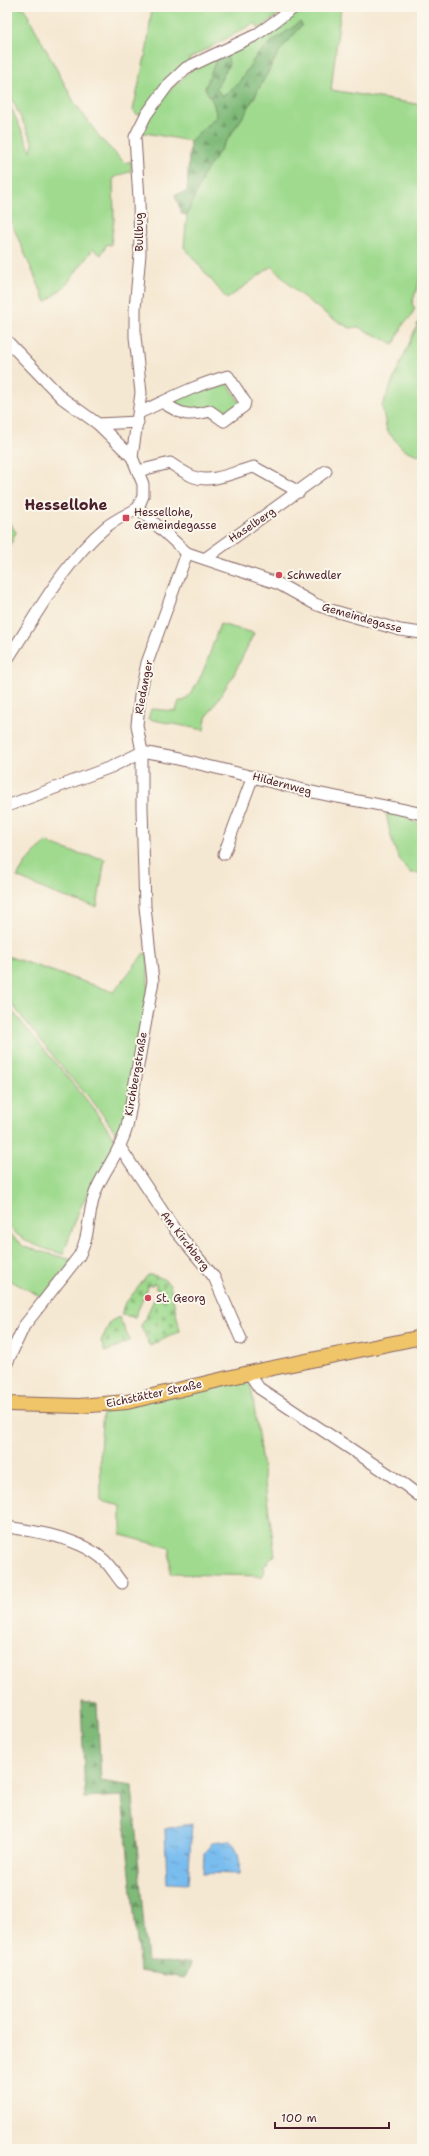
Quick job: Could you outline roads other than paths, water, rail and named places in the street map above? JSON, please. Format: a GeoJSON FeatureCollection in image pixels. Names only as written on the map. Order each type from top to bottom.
{"type":"FeatureCollection","features":[{"type":"Feature","properties":{"kind":"main road","name":"Eichstätter Straße"},"geometry":{"type":"LineString","coordinates":[[7,1404],[41,1406],[103,1405],[127,1402],[249,1373],[422,1337]]}},
{"type":"Feature","properties":{"kind":"street","name":"Bullbug"},"geometry":{"type":"LineString","coordinates":[[132,457],[141,393],[135,337],[135,309],[140,254],[139,198],[135,137],[146,115],[168,85],[186,68],[256,35],[295,7]]}},
{"type":"Feature","properties":{"kind":"street"},"geometry":{"type":"LineString","coordinates":[[7,341],[62,398],[98,424],[132,457],[143,484],[143,496],[138,508],[113,521],[88,544],[64,572],[7,660]]}},
{"type":"Feature","properties":{"kind":"street"},"geometry":{"type":"LineString","coordinates":[[98,424],[138,418],[162,402],[199,384],[228,376],[245,402],[244,406],[224,421],[210,412],[190,416],[176,412],[162,402]]}},
{"type":"Feature","properties":{"kind":"street"},"geometry":{"type":"LineString","coordinates":[[138,471],[170,463],[195,478],[214,479],[237,470],[254,467],[299,492]]}},
{"type":"Feature","properties":{"kind":"street","name":"Haselberg"},"geometry":{"type":"LineString","coordinates":[[206,558],[326,471]]}},
{"type":"Feature","properties":{"kind":"street","name":"Gemeindegasse"},"geometry":{"type":"LineString","coordinates":[[138,508],[177,546],[187,553],[206,558],[279,584],[315,604],[331,610],[400,630],[422,633]]}},
{"type":"Feature","properties":{"kind":"street","name":"Riedanger"},"geometry":{"type":"LineString","coordinates":[[142,752],[137,726],[143,683],[155,641],[187,553]]}},
{"type":"Feature","properties":{"kind":"street"},"geometry":{"type":"LineString","coordinates":[[7,806],[111,767],[142,752]]}},
{"type":"Feature","properties":{"kind":"street","name":"Hildernweg"},"geometry":{"type":"LineString","coordinates":[[142,752],[252,776],[326,795],[382,804],[422,814]]}},
{"type":"Feature","properties":{"kind":"street","name":"Kirchbergstraße"},"geometry":{"type":"LineString","coordinates":[[7,1363],[24,1326],[86,1245],[91,1206],[96,1188],[120,1147],[127,1127],[153,980],[145,907],[142,752]]}},
{"type":"Feature","properties":{"kind":"street"},"geometry":{"type":"LineString","coordinates":[[224,854],[252,776]]}},
{"type":"Feature","properties":{"kind":"street","name":"Am Kirchberg"},"geometry":{"type":"LineString","coordinates":[[120,1147],[175,1230],[214,1278],[241,1340]]}},
{"type":"Feature","properties":{"kind":"street"},"geometry":{"type":"LineString","coordinates":[[249,1373],[259,1388],[406,1485],[422,1498]]}},
{"type":"Feature","properties":{"kind":"street"},"geometry":{"type":"LineString","coordinates":[[7,1527],[25,1530],[86,1547],[105,1561],[122,1583]]}},
{"type":"Feature","properties":{"kind":"water"},"geometry":{"type":"Polygon","coordinates":[[[192,1823],[188,1884],[167,1883],[165,1829],[192,1823]]]}},
{"type":"Feature","properties":{"kind":"water"},"geometry":{"type":"Polygon","coordinates":[[[229,1840],[233,1843],[237,1851],[239,1874],[203,1873],[204,1853],[213,1842],[229,1840]]]}},
{"type":"Feature","properties":{"kind":"place","name":"Hessellohe, Gemeindegasse"},"geometry":{"type":"Point","coordinates":[126,518]}},
{"type":"Feature","properties":{"kind":"place","name":"Schwedler"},"geometry":{"type":"Point","coordinates":[279,575]}},
{"type":"Feature","properties":{"kind":"place","name":"St. Georg"},"geometry":{"type":"Point","coordinates":[148,1298]}},
{"type":"Feature","properties":{"kind":"district","name":"Hessellohe"},"geometry":{"type":"Point","coordinates":[66,505]}}]}
